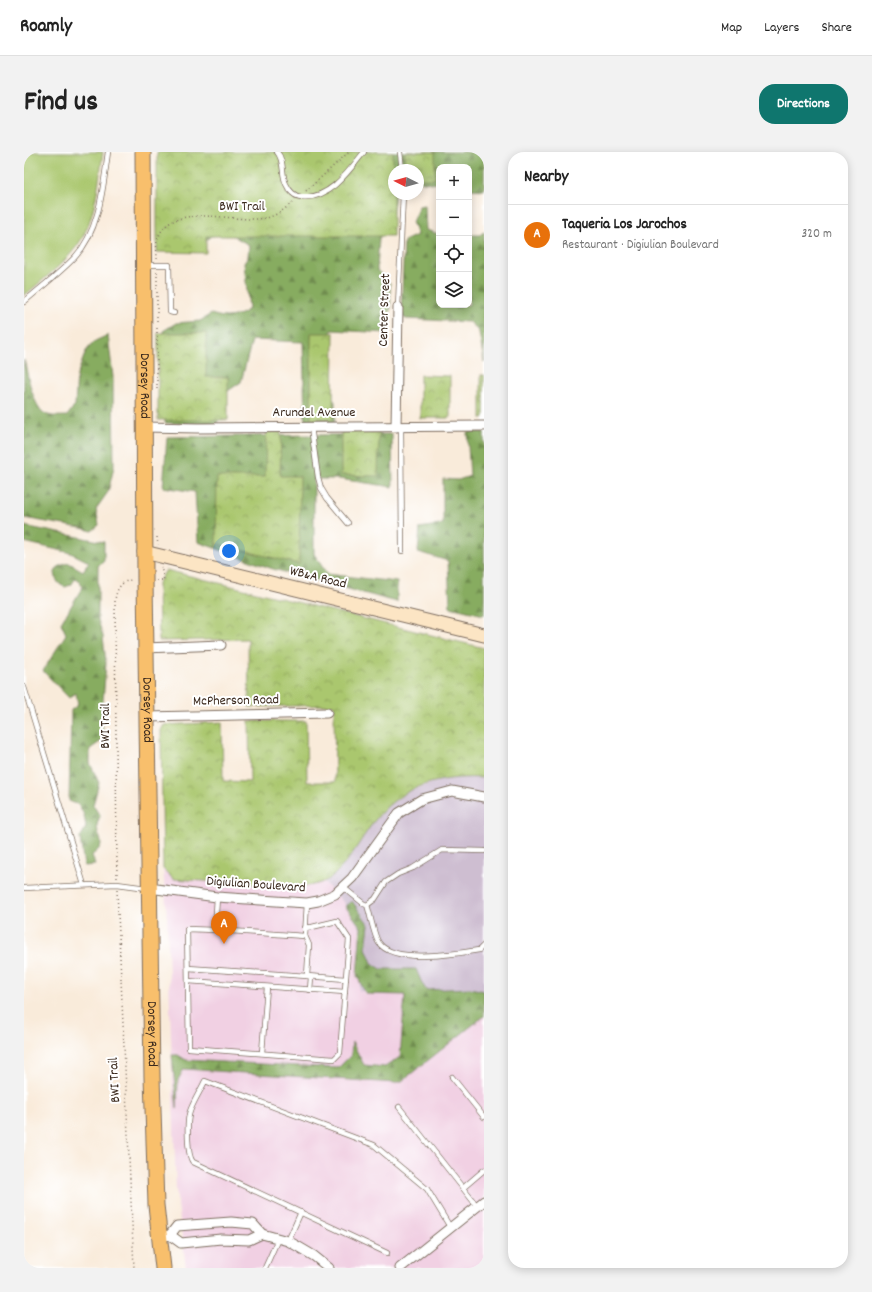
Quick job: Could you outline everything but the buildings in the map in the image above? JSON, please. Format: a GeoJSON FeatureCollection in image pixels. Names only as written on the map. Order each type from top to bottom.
{"type":"FeatureCollection","features":[{"type":"Feature","properties":{"kind":"main road","name":"Dorsey Road"},"geometry":{"type":"LineString","coordinates":[[143,152],[144,552],[153,1136],[164,1236],[163,1268]]}},
{"type":"Feature","properties":{"kind":"street","name":"Center Street"},"geometry":{"type":"LineString","coordinates":[[398,307],[399,427]]}},
{"type":"Feature","properties":{"kind":"street","name":"Arundel Avenue"},"geometry":{"type":"LineString","coordinates":[[144,427],[484,426]]}},
{"type":"Feature","properties":{"kind":"street","name":"WB&A Road"},"geometry":{"type":"LineString","coordinates":[[144,552],[484,635]]}},
{"type":"Feature","properties":{"kind":"street"},"geometry":{"type":"LineString","coordinates":[[145,648],[221,645]]}},
{"type":"Feature","properties":{"kind":"street","name":"McPherson Road"},"geometry":{"type":"LineString","coordinates":[[146,717],[327,713]]}},
{"type":"Feature","properties":{"kind":"street","name":"Digiulian Boulevard"},"geometry":{"type":"LineString","coordinates":[[149,888],[217,897],[307,903],[318,901],[344,887],[359,869],[399,813],[422,799],[452,791],[484,797]]}},
{"type":"Feature","properties":{"kind":"street"},"geometry":{"type":"LineString","coordinates":[[400,1268],[481,1203]]}},
{"type":"Feature","properties":{"kind":"street"},"geometry":{"type":"LineString","coordinates":[[164,1236],[177,1226],[231,1222],[253,1224],[262,1234],[288,1241],[314,1256],[329,1268]]}},
{"type":"Feature","properties":{"kind":"street"},"geometry":{"type":"LineString","coordinates":[[164,1236],[181,1243],[222,1239],[249,1240],[262,1234]]}},
{"type":"Feature","properties":{"kind":"lane"},"geometry":{"type":"LineString","coordinates":[[24,302],[75,257],[86,242],[94,226],[108,152]]}},
{"type":"Feature","properties":{"kind":"lane"},"geometry":{"type":"LineString","coordinates":[[277,152],[282,163],[285,183],[288,189],[299,197],[314,197],[324,193],[339,181],[364,152]]}},
{"type":"Feature","properties":{"kind":"lane"},"geometry":{"type":"LineString","coordinates":[[400,152],[401,164]]}},
{"type":"Feature","properties":{"kind":"lane","name":"Center Street"},"geometry":{"type":"LineString","coordinates":[[398,307],[403,200]]}},
{"type":"Feature","properties":{"kind":"lane"},"geometry":{"type":"LineString","coordinates":[[143,265],[169,264],[170,312],[174,313]]}},
{"type":"Feature","properties":{"kind":"lane"},"geometry":{"type":"LineString","coordinates":[[311,427],[321,488],[327,498],[348,523]]}},
{"type":"Feature","properties":{"kind":"lane"},"geometry":{"type":"LineString","coordinates":[[399,427],[402,551]]}},
{"type":"Feature","properties":{"kind":"lane"},"geometry":{"type":"LineString","coordinates":[[24,687],[84,885]]}},
{"type":"Feature","properties":{"kind":"lane"},"geometry":{"type":"LineString","coordinates":[[367,905],[375,899],[386,882],[398,874],[413,868],[442,850],[484,851]]}},
{"type":"Feature","properties":{"kind":"lane"},"geometry":{"type":"LineString","coordinates":[[24,888],[117,884],[149,888]]}},
{"type":"Feature","properties":{"kind":"lane"},"geometry":{"type":"LineString","coordinates":[[344,887],[367,905],[378,942],[386,951],[394,954],[427,956],[479,950],[484,945]]}},
{"type":"Feature","properties":{"kind":"lane"},"geometry":{"type":"LineString","coordinates":[[215,930],[217,897]]}},
{"type":"Feature","properties":{"kind":"lane"},"geometry":{"type":"LineString","coordinates":[[307,903],[305,936],[309,945],[310,990]]}},
{"type":"Feature","properties":{"kind":"lane"},"geometry":{"type":"LineString","coordinates":[[305,928],[337,920],[349,939],[340,1053],[334,1059],[189,1048],[187,929],[305,936]]}},
{"type":"Feature","properties":{"kind":"lane"},"geometry":{"type":"LineString","coordinates":[[188,968],[346,979]]}},
{"type":"Feature","properties":{"kind":"lane"},"geometry":{"type":"LineString","coordinates":[[188,981],[345,992]]}},
{"type":"Feature","properties":{"kind":"lane"},"geometry":{"type":"LineString","coordinates":[[262,1053],[267,987]]}},
{"type":"Feature","properties":{"kind":"lane"},"geometry":{"type":"LineString","coordinates":[[452,1077],[484,1117]]}},
{"type":"Feature","properties":{"kind":"lane"},"geometry":{"type":"LineString","coordinates":[[387,1253],[193,1162],[189,1153],[189,1114],[205,1081],[374,1145],[427,1189],[450,1227]]}},
{"type":"Feature","properties":{"kind":"lane"},"geometry":{"type":"LineString","coordinates":[[400,1107],[463,1188],[481,1203]]}},
{"type":"Feature","properties":{"kind":"lane"},"geometry":{"type":"LineString","coordinates":[[463,1188],[484,1170]]}},
{"type":"Feature","properties":{"kind":"lane"},"geometry":{"type":"LineString","coordinates":[[288,1241],[301,1212]]}},
{"type":"Feature","properties":{"kind":"lane"},"geometry":{"type":"LineString","coordinates":[[265,1268],[279,1238]]}},
{"type":"Feature","properties":{"kind":"path","name":"BWI Trail"},"geometry":{"type":"LineString","coordinates":[[157,251],[159,235],[175,219],[191,216],[250,219],[266,218],[280,213],[349,152]]}},
{"type":"Feature","properties":{"kind":"path"},"geometry":{"type":"LineString","coordinates":[[157,275],[157,393]]}},
{"type":"Feature","properties":{"kind":"path","name":"BWI Trail"},"geometry":{"type":"LineString","coordinates":[[117,878],[115,601],[117,589],[121,584],[129,580]]}},
{"type":"Feature","properties":{"kind":"path","name":"BWI Trail"},"geometry":{"type":"LineString","coordinates":[[117,891],[134,1268]]}},
{"type":"Feature","properties":{"kind":"shaded area"},"geometry":{"type":"Polygon","coordinates":[[[484,778],[484,1001],[359,991],[363,933],[344,903],[323,881],[387,806],[409,791],[443,779],[484,778]]]}},
{"type":"Feature","properties":{"kind":"shaded area"},"geometry":{"type":"Polygon","coordinates":[[[163,869],[173,879],[323,881],[344,903],[363,933],[484,1001],[484,1268],[186,1268],[176,1189],[167,916],[163,869]]]}},
{"type":"Feature","properties":{"kind":"green space"},"geometry":{"type":"Polygon","coordinates":[[[24,152],[103,152],[95,201],[83,236],[65,260],[24,296],[24,152]]]}},
{"type":"Feature","properties":{"kind":"green space"},"geometry":{"type":"Polygon","coordinates":[[[157,152],[393,152],[393,164],[388,164],[388,200],[393,200],[393,236],[206,236],[206,253],[157,252],[157,152]]]}},
{"type":"Feature","properties":{"kind":"green space"},"geometry":{"type":"Polygon","coordinates":[[[354,152],[484,152],[484,190],[472,189],[472,164],[436,164],[436,184],[424,182],[424,164],[388,164],[388,200],[394,200],[391,228],[379,238],[377,270],[390,283],[391,308],[385,320],[388,333],[331,330],[331,395],[335,402],[335,422],[305,423],[303,342],[252,340],[241,382],[228,391],[217,424],[165,423],[163,331],[176,323],[200,321],[211,314],[221,317],[231,317],[249,309],[244,263],[248,257],[249,245],[230,234],[211,236],[203,243],[167,242],[354,152]]]}},
{"type":"Feature","properties":{"kind":"green space"},"geometry":{"type":"Polygon","coordinates":[[[405,152],[435,152],[435,179],[424,179],[424,164],[405,164],[405,152]]]}},
{"type":"Feature","properties":{"kind":"green space"},"geometry":{"type":"Polygon","coordinates":[[[425,205],[426,230],[436,233],[436,308],[472,308],[472,235],[480,235],[484,231],[484,362],[479,332],[470,322],[406,319],[401,316],[404,241],[417,235],[412,222],[419,206],[425,205]]]}},
{"type":"Feature","properties":{"kind":"green space"},"geometry":{"type":"Polygon","coordinates":[[[158,333],[206,333],[206,377],[228,377],[228,420],[158,420],[158,333]]]}},
{"type":"Feature","properties":{"kind":"green space"},"geometry":{"type":"Polygon","coordinates":[[[311,333],[334,333],[333,419],[311,419],[311,333]]]}},
{"type":"Feature","properties":{"kind":"green space"},"geometry":{"type":"Polygon","coordinates":[[[108,335],[113,377],[114,467],[108,492],[96,509],[99,525],[92,531],[24,518],[24,360],[38,407],[48,415],[67,416],[75,405],[77,375],[86,351],[95,341],[108,335]]]}},
{"type":"Feature","properties":{"kind":"green space"},"geometry":{"type":"Polygon","coordinates":[[[420,375],[450,376],[450,418],[420,418],[420,375]]]}},
{"type":"Feature","properties":{"kind":"green space"},"geometry":{"type":"Polygon","coordinates":[[[481,375],[484,375],[484,418],[481,418],[481,375]]]}},
{"type":"Feature","properties":{"kind":"green space"},"geometry":{"type":"Polygon","coordinates":[[[266,431],[281,431],[280,476],[300,476],[299,564],[216,544],[217,477],[265,477],[266,431]]]}},
{"type":"Feature","properties":{"kind":"green space"},"geometry":{"type":"Polygon","coordinates":[[[341,431],[379,431],[378,476],[341,475],[341,431]]]}},
{"type":"Feature","properties":{"kind":"green space"},"geometry":{"type":"Polygon","coordinates":[[[467,432],[484,432],[484,615],[450,607],[448,561],[418,552],[420,528],[443,524],[443,479],[458,480],[470,476],[467,432]]]}},
{"type":"Feature","properties":{"kind":"green space"},"geometry":{"type":"Polygon","coordinates":[[[392,434],[393,487],[339,479],[314,479],[314,554],[327,574],[397,582],[397,602],[273,569],[198,542],[195,492],[163,487],[167,437],[392,434]]]}},
{"type":"Feature","properties":{"kind":"green space"},"geometry":{"type":"Polygon","coordinates":[[[24,526],[104,542],[104,560],[98,566],[98,620],[103,636],[106,663],[102,715],[103,740],[90,749],[90,763],[99,783],[93,805],[100,816],[97,826],[101,845],[100,848],[92,855],[95,865],[84,866],[80,838],[86,827],[84,815],[79,805],[69,801],[71,710],[78,705],[76,693],[69,698],[43,671],[66,634],[61,623],[82,588],[80,581],[76,578],[71,585],[65,587],[60,585],[57,581],[55,572],[59,566],[69,563],[83,571],[89,562],[71,553],[24,542],[24,526]]]}},
{"type":"Feature","properties":{"kind":"green space"},"geometry":{"type":"Polygon","coordinates":[[[166,570],[484,648],[484,778],[458,778],[432,782],[420,786],[397,798],[373,823],[349,859],[326,881],[297,887],[173,879],[163,869],[161,730],[164,725],[222,722],[223,781],[250,782],[249,721],[306,721],[307,782],[335,782],[334,705],[249,707],[248,639],[159,641],[158,583],[166,570]]]}},
{"type":"Feature","properties":{"kind":"green space"},"geometry":{"type":"Polygon","coordinates":[[[352,901],[369,925],[366,948],[372,963],[381,969],[416,969],[426,990],[470,988],[484,991],[484,1016],[402,1081],[395,1083],[184,1069],[178,1080],[177,1109],[172,1055],[178,1055],[186,1060],[338,1068],[351,1055],[352,1042],[364,1065],[385,1067],[400,1057],[405,995],[366,994],[357,976],[361,927],[345,906],[352,901]]]}},
{"type":"Feature","properties":{"kind":"place","name":"Taqueria Los Jarochos"},"geometry":{"type":"Point","coordinates":[224,944]}}]}
